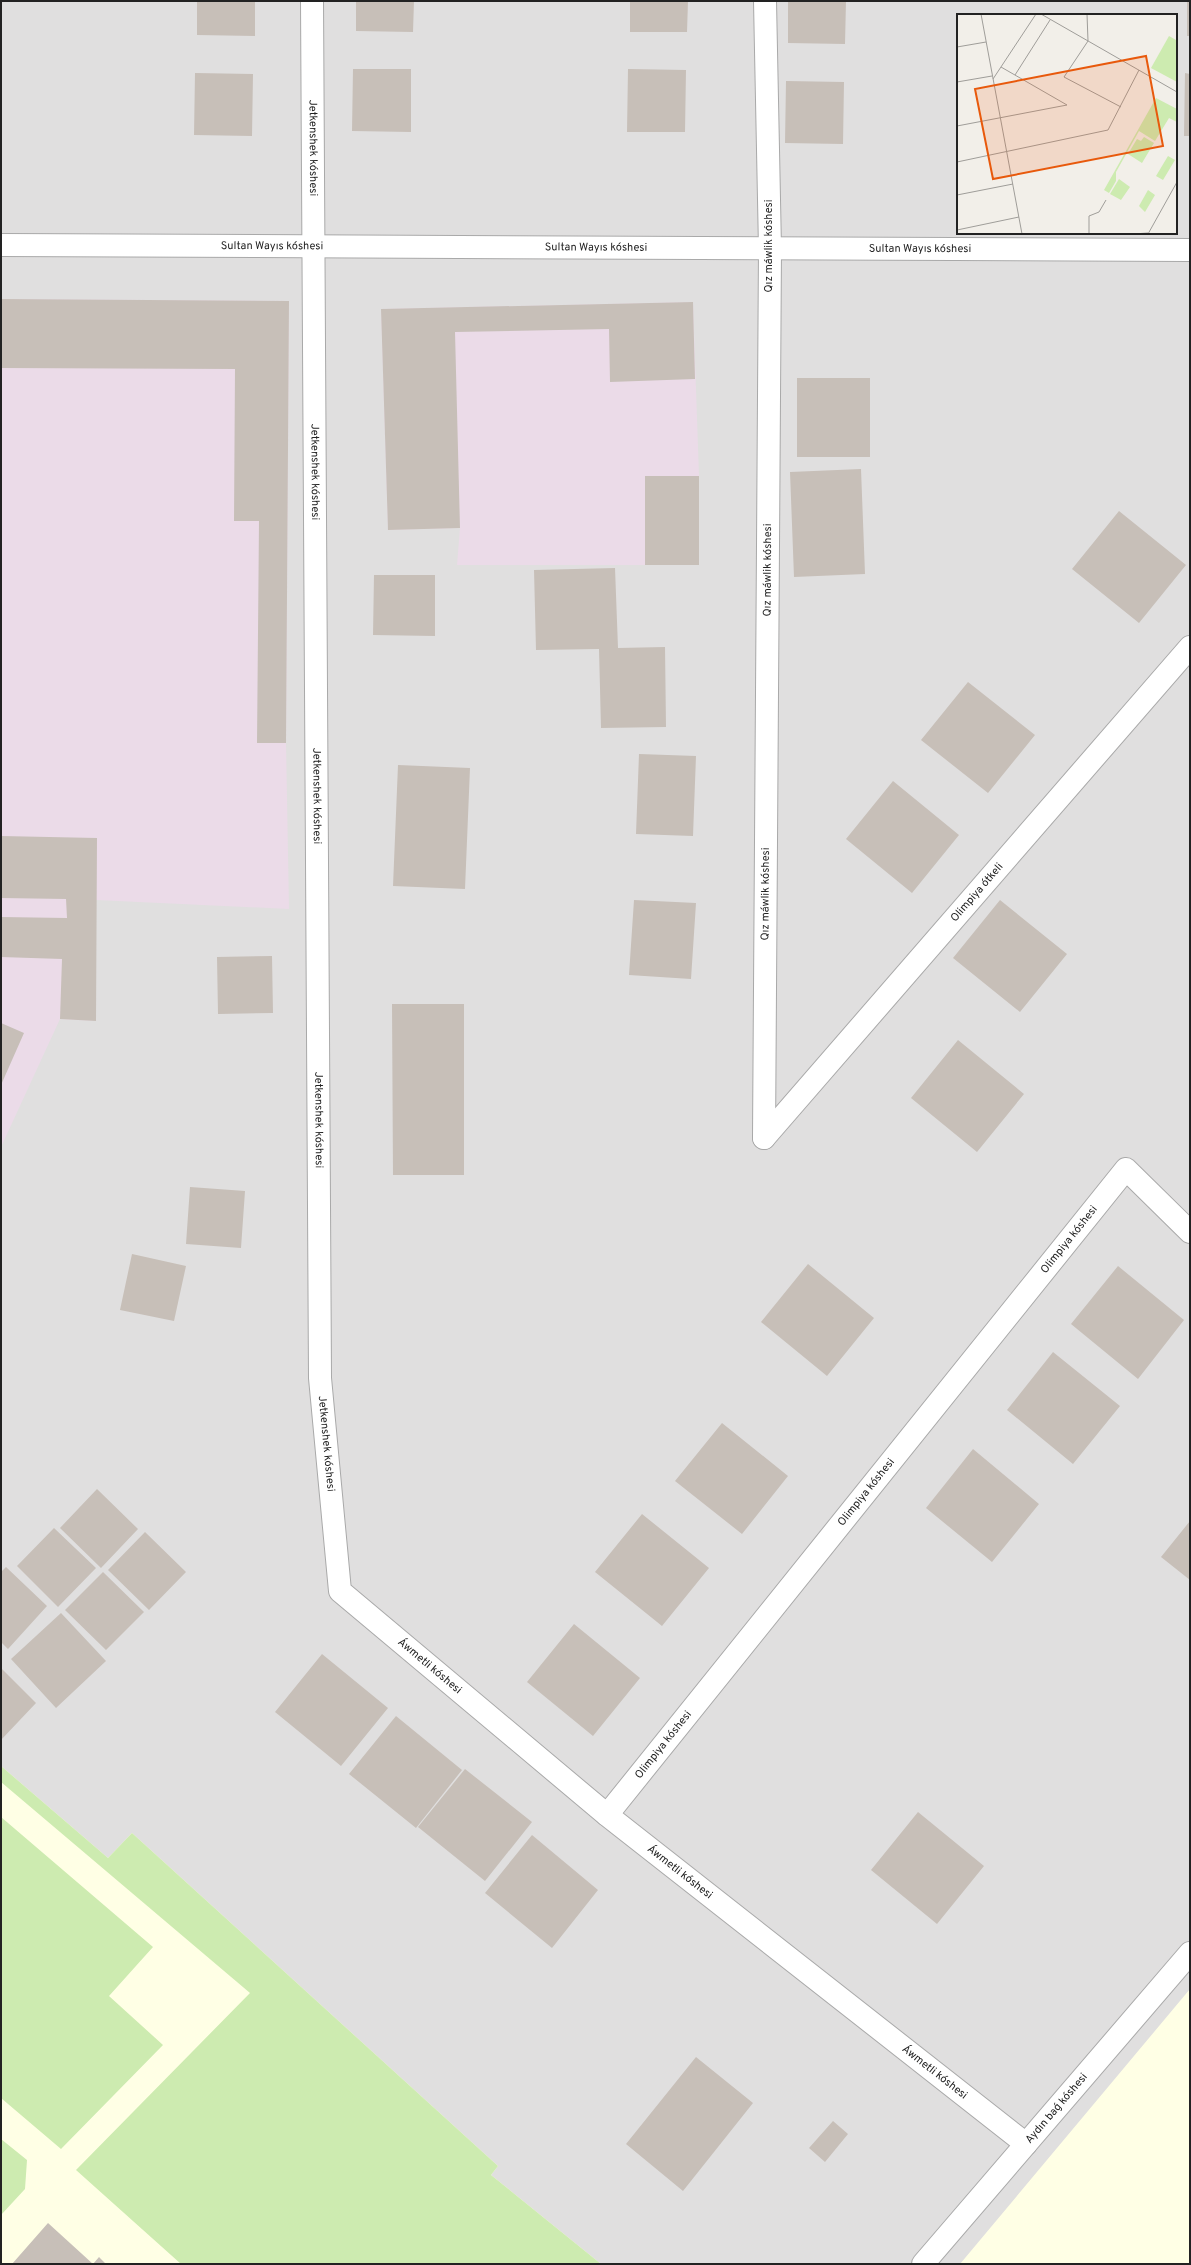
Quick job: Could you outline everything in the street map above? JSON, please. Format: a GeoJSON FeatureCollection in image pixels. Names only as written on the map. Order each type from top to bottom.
{"type":"FeatureCollection","features":[{"type":"Feature","properties":{"kind":"street","name":"Jetkenshek kóshesi"},"geometry":{"type":"LineString","coordinates":[[312,1],[315,246],[320,1378],[340,1591]]}},
{"type":"Feature","properties":{"kind":"street","name":"Qız máwlik kóshesi"},"geometry":{"type":"LineString","coordinates":[[764,1138],[770,248],[765,1]]}},
{"type":"Feature","properties":{"kind":"street","name":"Sultan Wayıs kóshesi"},"geometry":{"type":"LineString","coordinates":[[1,245],[1190,250]]}},
{"type":"Feature","properties":{"kind":"street","name":"Olimpiya ótkeli"},"geometry":{"type":"LineString","coordinates":[[764,1138],[1190,647]]}},
{"type":"Feature","properties":{"kind":"street","name":"Olimpiya kóshesi"},"geometry":{"type":"LineString","coordinates":[[607,1815],[1126,1169],[1190,1232]]}},
{"type":"Feature","properties":{"kind":"street","name":"Áwmetli kóshesi"},"geometry":{"type":"LineString","coordinates":[[340,1591],[607,1815],[1026,2144]]}},
{"type":"Feature","properties":{"kind":"street","name":"Aydın baǵ kóshesi"},"geometry":{"type":"LineString","coordinates":[[923,2264],[1190,1953]]}},
{"type":"Feature","properties":{"kind":"shaded area"},"geometry":{"type":"Polygon","coordinates":[[[1,1],[1190,1],[1190,2264],[1,2264],[1,1]]]}},
{"type":"Feature","properties":{"kind":"shaded area"},"geometry":{"type":"Polygon","coordinates":[[[1,299],[289,301],[286,743],[289,909],[96,900],[96,1021],[60,1019],[1,1147],[1,299]]]}},
{"type":"Feature","properties":{"kind":"shaded area"},"geometry":{"type":"Polygon","coordinates":[[[693,302],[699,476],[699,565],[457,565],[460,528],[388,530],[381,309],[693,302]]]}},
{"type":"Feature","properties":{"kind":"shaded area"},"geometry":{"type":"Polygon","coordinates":[[[1,1766],[108,1858],[132,1833],[498,2166],[491,2175],[601,2264],[1,2264],[1,1766]]]}},
{"type":"Feature","properties":{"kind":"shaded area"},"geometry":{"type":"Polygon","coordinates":[[[1190,1989],[1190,2264],[960,2264],[1190,1989]]]}},
{"type":"Feature","properties":{"kind":"green space"},"geometry":{"type":"Polygon","coordinates":[[[1,1766],[108,1858],[132,1833],[498,2166],[491,2175],[601,2264],[181,2264],[76,2170],[250,1993],[1,1782],[1,1766]]]}},
{"type":"Feature","properties":{"kind":"green space"},"geometry":{"type":"Polygon","coordinates":[[[1,1817],[153,1947],[109,1996],[163,2045],[61,2149],[1,2098],[1,1817]]]}},
{"type":"Feature","properties":{"kind":"green space"},"geometry":{"type":"Polygon","coordinates":[[[1,2139],[27,2160],[25,2189],[1,2215],[1,2139]]]}},
{"type":"Feature","properties":{"kind":"building"},"geometry":{"type":"Polygon","coordinates":[[[197,1],[255,1],[255,36],[197,35],[197,1]]]}},
{"type":"Feature","properties":{"kind":"building"},"geometry":{"type":"Polygon","coordinates":[[[356,1],[414,1],[413,32],[356,31],[356,1]]]}},
{"type":"Feature","properties":{"kind":"building"},"geometry":{"type":"Polygon","coordinates":[[[630,1],[688,1],[687,32],[630,32],[630,1]]]}},
{"type":"Feature","properties":{"kind":"building"},"geometry":{"type":"Polygon","coordinates":[[[788,1],[846,1],[845,44],[788,43],[788,1]]]}},
{"type":"Feature","properties":{"kind":"building"},"geometry":{"type":"Polygon","coordinates":[[[1187,1],[1190,1],[1190,36],[1187,36],[1187,1]]]}},
{"type":"Feature","properties":{"kind":"building"},"geometry":{"type":"Polygon","coordinates":[[[353,69],[411,69],[411,132],[352,131],[353,69]]]}},
{"type":"Feature","properties":{"kind":"building"},"geometry":{"type":"Polygon","coordinates":[[[628,69],[686,70],[685,132],[627,132],[628,69]]]}},
{"type":"Feature","properties":{"kind":"building"},"geometry":{"type":"Polygon","coordinates":[[[195,73],[253,74],[252,136],[194,135],[195,73]]]}},
{"type":"Feature","properties":{"kind":"building"},"geometry":{"type":"Polygon","coordinates":[[[1185,73],[1190,74],[1190,136],[1184,136],[1185,73]]]}},
{"type":"Feature","properties":{"kind":"building"},"geometry":{"type":"Polygon","coordinates":[[[786,81],[844,82],[843,144],[785,143],[786,81]]]}},
{"type":"Feature","properties":{"kind":"building"},"geometry":{"type":"Polygon","coordinates":[[[1,299],[289,301],[286,743],[257,743],[259,521],[234,521],[235,369],[1,368],[1,299]]]}},
{"type":"Feature","properties":{"kind":"building"},"geometry":{"type":"Polygon","coordinates":[[[693,302],[695,379],[610,382],[609,329],[455,332],[460,528],[388,530],[381,309],[693,302]]]}},
{"type":"Feature","properties":{"kind":"building"},"geometry":{"type":"Polygon","coordinates":[[[797,378],[870,378],[870,457],[797,457],[797,378]]]}},
{"type":"Feature","properties":{"kind":"building"},"geometry":{"type":"Polygon","coordinates":[[[861,469],[865,574],[794,577],[790,472],[861,469]]]}},
{"type":"Feature","properties":{"kind":"building"},"geometry":{"type":"Polygon","coordinates":[[[645,476],[699,476],[699,565],[645,565],[645,476]]]}},
{"type":"Feature","properties":{"kind":"building"},"geometry":{"type":"Polygon","coordinates":[[[1119,511],[1186,565],[1139,623],[1072,569],[1119,511]]]}},
{"type":"Feature","properties":{"kind":"building"},"geometry":{"type":"Polygon","coordinates":[[[615,568],[618,648],[665,647],[666,727],[601,728],[599,649],[536,650],[534,570],[615,568]]]}},
{"type":"Feature","properties":{"kind":"building"},"geometry":{"type":"Polygon","coordinates":[[[374,575],[435,575],[435,636],[373,635],[374,575]]]}},
{"type":"Feature","properties":{"kind":"building"},"geometry":{"type":"Polygon","coordinates":[[[968,682],[1035,735],[988,793],[921,740],[968,682]]]}},
{"type":"Feature","properties":{"kind":"building"},"geometry":{"type":"Polygon","coordinates":[[[639,754],[696,756],[693,836],[636,834],[639,754]]]}},
{"type":"Feature","properties":{"kind":"building"},"geometry":{"type":"Polygon","coordinates":[[[398,765],[470,768],[465,889],[393,886],[398,765]]]}},
{"type":"Feature","properties":{"kind":"building"},"geometry":{"type":"Polygon","coordinates":[[[893,781],[959,835],[912,893],[846,839],[893,781]]]}},
{"type":"Feature","properties":{"kind":"building"},"geometry":{"type":"Polygon","coordinates":[[[1,836],[97,838],[96,1021],[60,1019],[62,959],[1,957],[1,917],[67,918],[66,899],[1,898],[1,836]]]}},
{"type":"Feature","properties":{"kind":"building"},"geometry":{"type":"Polygon","coordinates":[[[634,900],[696,903],[691,979],[629,975],[634,900]]]}},
{"type":"Feature","properties":{"kind":"building"},"geometry":{"type":"Polygon","coordinates":[[[1000,900],[1067,954],[1020,1012],[953,958],[1000,900]]]}},
{"type":"Feature","properties":{"kind":"building"},"geometry":{"type":"Polygon","coordinates":[[[272,956],[273,1013],[218,1014],[217,957],[272,956]]]}},
{"type":"Feature","properties":{"kind":"building"},"geometry":{"type":"Polygon","coordinates":[[[392,1004],[464,1004],[464,1175],[393,1175],[392,1004]]]}},
{"type":"Feature","properties":{"kind":"building"},"geometry":{"type":"Polygon","coordinates":[[[1,1023],[24,1033],[1,1085],[1,1023]]]}},
{"type":"Feature","properties":{"kind":"building"},"geometry":{"type":"Polygon","coordinates":[[[958,1040],[1024,1094],[977,1152],[911,1098],[958,1040]]]}},
{"type":"Feature","properties":{"kind":"building"},"geometry":{"type":"Polygon","coordinates":[[[190,1187],[245,1191],[241,1248],[186,1244],[190,1187]]]}},
{"type":"Feature","properties":{"kind":"building"},"geometry":{"type":"Polygon","coordinates":[[[132,1254],[186,1266],[174,1321],[120,1310],[132,1254]]]}},
{"type":"Feature","properties":{"kind":"building"},"geometry":{"type":"Polygon","coordinates":[[[808,1264],[874,1318],[827,1376],[761,1322],[808,1264]]]}},
{"type":"Feature","properties":{"kind":"building"},"geometry":{"type":"Polygon","coordinates":[[[1118,1266],[1184,1320],[1138,1379],[1071,1324],[1118,1266]]]}},
{"type":"Feature","properties":{"kind":"building"},"geometry":{"type":"Polygon","coordinates":[[[1053,1352],[1120,1406],[1073,1464],[1007,1410],[1053,1352]]]}},
{"type":"Feature","properties":{"kind":"building"},"geometry":{"type":"Polygon","coordinates":[[[722,1423],[788,1476],[742,1534],[675,1481],[722,1423]]]}},
{"type":"Feature","properties":{"kind":"building"},"geometry":{"type":"Polygon","coordinates":[[[973,1449],[1039,1504],[992,1562],[926,1508],[973,1449]]]}},
{"type":"Feature","properties":{"kind":"building"},"geometry":{"type":"Polygon","coordinates":[[[97,1489],[138,1529],[101,1568],[60,1528],[97,1489]]]}},
{"type":"Feature","properties":{"kind":"building"},"geometry":{"type":"Polygon","coordinates":[[[642,1514],[709,1568],[662,1626],[595,1572],[642,1514]]]}},
{"type":"Feature","properties":{"kind":"building"},"geometry":{"type":"Polygon","coordinates":[[[1190,1521],[1190,1580],[1161,1557],[1190,1521]]]}},
{"type":"Feature","properties":{"kind":"building"},"geometry":{"type":"Polygon","coordinates":[[[54,1528],[96,1568],[58,1607],[17,1566],[54,1528]]]}},
{"type":"Feature","properties":{"kind":"building"},"geometry":{"type":"Polygon","coordinates":[[[145,1532],[186,1572],[149,1610],[108,1570],[145,1532]]]}},
{"type":"Feature","properties":{"kind":"building"},"geometry":{"type":"Polygon","coordinates":[[[6,1567],[47,1606],[8,1649],[1,1642],[1,1572],[6,1567]]]}},
{"type":"Feature","properties":{"kind":"building"},"geometry":{"type":"Polygon","coordinates":[[[103,1572],[144,1612],[106,1650],[65,1610],[103,1572]]]}},
{"type":"Feature","properties":{"kind":"building"},"geometry":{"type":"Polygon","coordinates":[[[61,1613],[106,1661],[56,1708],[11,1659],[61,1613]]]}},
{"type":"Feature","properties":{"kind":"building"},"geometry":{"type":"Polygon","coordinates":[[[574,1624],[640,1678],[593,1736],[527,1682],[574,1624]]]}},
{"type":"Feature","properties":{"kind":"building"},"geometry":{"type":"Polygon","coordinates":[[[322,1654],[388,1708],[341,1766],[275,1712],[322,1654]]]}},
{"type":"Feature","properties":{"kind":"building"},"geometry":{"type":"Polygon","coordinates":[[[1,1668],[36,1703],[1,1740],[1,1668]]]}},
{"type":"Feature","properties":{"kind":"building"},"geometry":{"type":"Polygon","coordinates":[[[396,1716],[462,1770],[416,1828],[349,1774],[396,1716]]]}},
{"type":"Feature","properties":{"kind":"building"},"geometry":{"type":"Polygon","coordinates":[[[465,1769],[532,1822],[485,1881],[418,1827],[465,1769]]]}},
{"type":"Feature","properties":{"kind":"building"},"geometry":{"type":"Polygon","coordinates":[[[918,1812],[984,1866],[937,1924],[871,1870],[918,1812]]]}},
{"type":"Feature","properties":{"kind":"building"},"geometry":{"type":"Polygon","coordinates":[[[532,1835],[598,1890],[552,1948],[485,1893],[532,1835]]]}},
{"type":"Feature","properties":{"kind":"building"},"geometry":{"type":"Polygon","coordinates":[[[696,2057],[753,2103],[683,2191],[626,2144],[696,2057]]]}},
{"type":"Feature","properties":{"kind":"building"},"geometry":{"type":"Polygon","coordinates":[[[833,2121],[848,2134],[825,2162],[809,2148],[833,2121]]]}},
{"type":"Feature","properties":{"kind":"building"},"geometry":{"type":"Polygon","coordinates":[[[48,2223],[93,2264],[12,2264],[48,2223]]]}},
{"type":"Feature","properties":{"kind":"building"},"geometry":{"type":"Polygon","coordinates":[[[99,2257],[106,2264],[93,2264],[99,2257]]]}}]}
